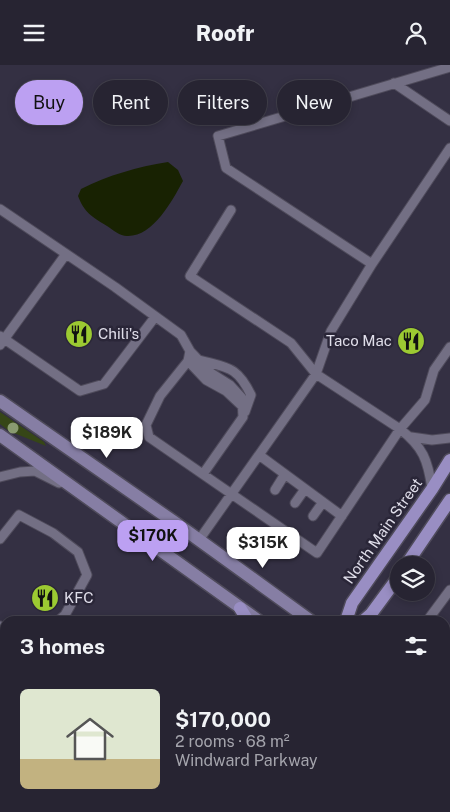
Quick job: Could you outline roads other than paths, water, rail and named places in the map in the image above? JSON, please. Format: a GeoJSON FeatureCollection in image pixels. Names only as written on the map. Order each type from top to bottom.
{"type":"FeatureCollection","features":[{"type":"Feature","properties":{"kind":"main road"},"geometry":{"type":"LineString","coordinates":[[0,401],[305,616]]}},
{"type":"Feature","properties":{"kind":"main road"},"geometry":{"type":"LineString","coordinates":[[0,435],[252,616]]}},
{"type":"Feature","properties":{"kind":"main road","name":"North Main Street"},"geometry":{"type":"LineString","coordinates":[[348,616],[352,603],[432,489],[450,460]]}},
{"type":"Feature","properties":{"kind":"main road"},"geometry":{"type":"LineString","coordinates":[[412,556],[450,500]]}},
{"type":"Feature","properties":{"kind":"main road"},"geometry":{"type":"LineString","coordinates":[[369,616],[390,588]]}},
{"type":"Feature","properties":{"kind":"main road"},"geometry":{"type":"LineString","coordinates":[[240,608],[245,616]]}},
{"type":"Feature","properties":{"kind":"lane"},"geometry":{"type":"LineString","coordinates":[[372,264],[226,168],[218,136],[450,67]]}},
{"type":"Feature","properties":{"kind":"lane"},"geometry":{"type":"LineString","coordinates":[[394,83],[450,121]]}},
{"type":"Feature","properties":{"kind":"lane"},"geometry":{"type":"LineString","coordinates":[[199,540],[316,374],[331,331],[372,264],[450,148]]}},
{"type":"Feature","properties":{"kind":"lane"},"geometry":{"type":"LineString","coordinates":[[0,209],[180,335],[190,351],[211,373],[230,385],[242,398],[244,417]]}},
{"type":"Feature","properties":{"kind":"lane"},"geometry":{"type":"LineString","coordinates":[[231,210],[190,276],[291,343],[316,374],[411,437],[423,453],[432,489]]}},
{"type":"Feature","properties":{"kind":"lane"},"geometry":{"type":"LineString","coordinates":[[66,254],[1,340],[80,391],[104,384],[155,317]]}},
{"type":"Feature","properties":{"kind":"lane"},"geometry":{"type":"LineString","coordinates":[[190,351],[188,361],[160,396],[146,425],[149,437],[231,494],[263,512],[300,537],[317,553],[400,429],[425,400],[434,370],[450,347]]}},
{"type":"Feature","properties":{"kind":"lane"},"geometry":{"type":"LineString","coordinates":[[199,360],[228,367],[242,378],[250,395],[244,417],[202,474]]}},
{"type":"Feature","properties":{"kind":"lane"},"geometry":{"type":"LineString","coordinates":[[188,361],[206,379],[226,391],[242,407]]}},
{"type":"Feature","properties":{"kind":"lane"},"geometry":{"type":"LineString","coordinates":[[411,437],[432,440],[450,439]]}},
{"type":"Feature","properties":{"kind":"lane"},"geometry":{"type":"LineString","coordinates":[[259,455],[342,516]]}},
{"type":"Feature","properties":{"kind":"lane"},"geometry":{"type":"LineString","coordinates":[[0,477],[20,472],[35,471],[83,494]]}},
{"type":"Feature","properties":{"kind":"lane"},"geometry":{"type":"LineString","coordinates":[[275,490],[285,474]]}},
{"type":"Feature","properties":{"kind":"lane"},"geometry":{"type":"LineString","coordinates":[[296,503],[305,489]]}},
{"type":"Feature","properties":{"kind":"lane"},"geometry":{"type":"LineString","coordinates":[[313,516],[323,502]]}},
{"type":"Feature","properties":{"kind":"lane"},"geometry":{"type":"LineString","coordinates":[[0,539],[19,515],[53,533],[78,552],[87,575],[64,616]]}},
{"type":"Feature","properties":{"kind":"lane"},"geometry":{"type":"LineString","coordinates":[[431,616],[448,596]]}},
{"type":"Feature","properties":{"kind":"place","name":"Chili's"},"geometry":{"type":"Point","coordinates":[79,334]}},
{"type":"Feature","properties":{"kind":"place","name":"Taco Mac"},"geometry":{"type":"Point","coordinates":[411,341]}},
{"type":"Feature","properties":{"kind":"place","name":"KFC"},"geometry":{"type":"Point","coordinates":[45,598]}}]}
